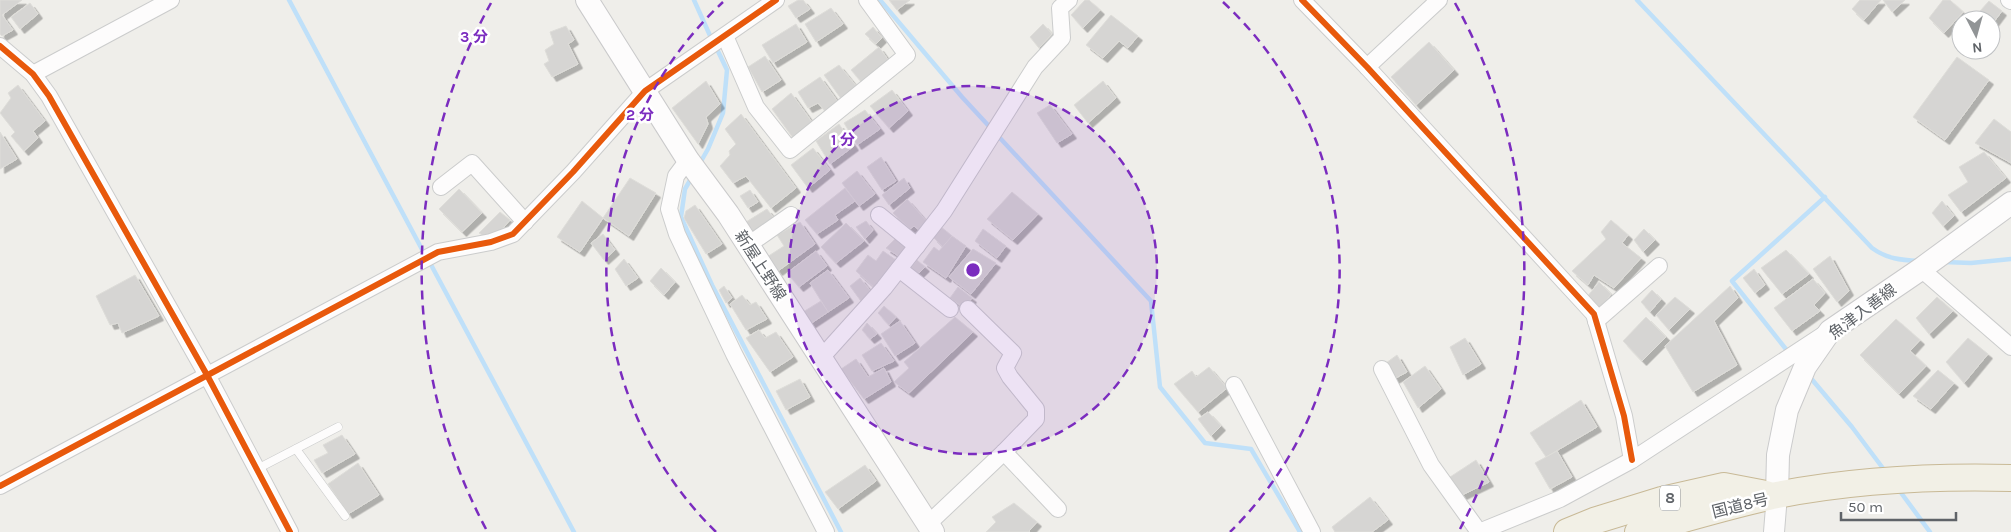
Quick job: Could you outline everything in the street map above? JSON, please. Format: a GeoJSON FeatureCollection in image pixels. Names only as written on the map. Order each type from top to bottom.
{"type":"FeatureCollection","features":[{"type":"Feature","properties":{"kind":"highway","name":"8"},"geometry":{"type":"LineString","coordinates":[[1777,496],[1920,478],[2011,478]]}},
{"type":"Feature","properties":{"kind":"highway","name":"国道8号"},"geometry":{"type":"LineString","coordinates":[[1567,532],[1594,521],[1662,500],[1724,486],[1777,496]]}},
{"type":"Feature","properties":{"kind":"highway","name":"国道8号"},"geometry":{"type":"LineString","coordinates":[[1638,532],[1777,496]]}},
{"type":"Feature","properties":{"kind":"main road","name":"新屋上野線"},"geometry":{"type":"LineString","coordinates":[[587,0],[688,160],[748,245],[930,528]]}},
{"type":"Feature","properties":{"kind":"main road","name":"魚津入善線"},"geometry":{"type":"LineString","coordinates":[[1777,496],[1778,455],[1787,410],[1805,367],[1830,331],[2010,206]]}},
{"type":"Feature","properties":{"kind":"street"},"geometry":{"type":"LineString","coordinates":[[33,74],[171,0]]}},
{"type":"Feature","properties":{"kind":"street"},"geometry":{"type":"LineString","coordinates":[[0,486],[438,252],[492,242],[513,234],[573,172],[645,91],[776,0]]}},
{"type":"Feature","properties":{"kind":"street"},"geometry":{"type":"LineString","coordinates":[[725,36],[756,108],[790,150],[907,55],[867,0]]}},
{"type":"Feature","properties":{"kind":"street"},"geometry":{"type":"LineString","coordinates":[[821,358],[899,269],[944,212],[1035,67],[1062,38],[1060,8],[1069,0]]}},
{"type":"Feature","properties":{"kind":"street"},"geometry":{"type":"LineString","coordinates":[[1302,0],[1367,67],[1594,314],[1624,416],[1632,460]]}},
{"type":"Feature","properties":{"kind":"street"},"geometry":{"type":"LineString","coordinates":[[1367,67],[1439,0]]}},
{"type":"Feature","properties":{"kind":"street"},"geometry":{"type":"LineString","coordinates":[[0,47],[33,74],[48,96],[207,375],[290,532]]}},
{"type":"Feature","properties":{"kind":"street"},"geometry":{"type":"LineString","coordinates":[[688,160],[676,176],[669,209],[677,234],[734,354],[826,532]]}},
{"type":"Feature","properties":{"kind":"street"},"geometry":{"type":"LineString","coordinates":[[441,187],[472,163],[525,222]]}},
{"type":"Feature","properties":{"kind":"street"},"geometry":{"type":"LineString","coordinates":[[879,215],[917,246]]}},
{"type":"Feature","properties":{"kind":"street"},"geometry":{"type":"LineString","coordinates":[[748,245],[791,216]]}},
{"type":"Feature","properties":{"kind":"street"},"geometry":{"type":"LineString","coordinates":[[1596,321],[1658,266]]}},
{"type":"Feature","properties":{"kind":"street"},"geometry":{"type":"LineString","coordinates":[[1921,268],[2011,347]]}},
{"type":"Feature","properties":{"kind":"street"},"geometry":{"type":"LineString","coordinates":[[899,269],[950,309]]}},
{"type":"Feature","properties":{"kind":"street"},"geometry":{"type":"LineString","coordinates":[[930,528],[1036,419],[1036,409],[1005,368],[1013,353],[968,309]]}},
{"type":"Feature","properties":{"kind":"street"},"geometry":{"type":"LineString","coordinates":[[1382,368],[1431,465],[1479,532],[1560,499],[1632,460],[1830,331]]}},
{"type":"Feature","properties":{"kind":"street"},"geometry":{"type":"LineString","coordinates":[[1234,385],[1312,532]]}},
{"type":"Feature","properties":{"kind":"street"},"geometry":{"type":"LineString","coordinates":[[1004,452],[1058,509]]}},
{"type":"Feature","properties":{"kind":"street"},"geometry":{"type":"LineString","coordinates":[[1774,532],[1777,496]]}},
{"type":"Feature","properties":{"kind":"lane"},"geometry":{"type":"LineString","coordinates":[[257,469],[338,427]]}},
{"type":"Feature","properties":{"kind":"lane"},"geometry":{"type":"LineString","coordinates":[[296,449],[345,516]]}},
{"type":"Feature","properties":{"kind":"building"},"geometry":{"type":"Polygon","coordinates":[[[0,0],[22,0],[2,15],[13,30],[2,36],[0,34],[0,0]]]}},
{"type":"Feature","properties":{"kind":"building"},"geometry":{"type":"Polygon","coordinates":[[[798,0],[803,0],[810,9],[796,18],[788,6],[798,0]]]}},
{"type":"Feature","properties":{"kind":"building"},"geometry":{"type":"Polygon","coordinates":[[[889,0],[910,0],[897,10],[889,0]]]}},
{"type":"Feature","properties":{"kind":"building"},"geometry":{"type":"Polygon","coordinates":[[[1085,0],[1089,0],[1100,10],[1083,28],[1071,15],[1085,0]]]}},
{"type":"Feature","properties":{"kind":"building"},"geometry":{"type":"Polygon","coordinates":[[[1860,0],[1881,0],[1864,20],[1852,9],[1860,0]]]}},
{"type":"Feature","properties":{"kind":"building"},"geometry":{"type":"Polygon","coordinates":[[[1883,0],[1905,0],[1892,12],[1883,0]]]}},
{"type":"Feature","properties":{"kind":"building"},"geometry":{"type":"Polygon","coordinates":[[[1943,0],[1950,0],[1961,10],[1951,10],[1951,25],[1944,33],[1929,18],[1943,0]]]}},
{"type":"Feature","properties":{"kind":"building"},"geometry":{"type":"Polygon","coordinates":[[[1989,1],[2001,10],[1981,10],[1989,1]]]}},
{"type":"Feature","properties":{"kind":"building"},"geometry":{"type":"Polygon","coordinates":[[[30,3],[38,14],[20,29],[11,17],[30,3]]]}},
{"type":"Feature","properties":{"kind":"building"},"geometry":{"type":"Polygon","coordinates":[[[831,8],[843,24],[816,42],[805,24],[831,8]]]}},
{"type":"Feature","properties":{"kind":"building"},"geometry":{"type":"Polygon","coordinates":[[[1111,15],[1138,36],[1128,48],[1119,41],[1103,58],[1086,45],[1111,15]]]}},
{"type":"Feature","properties":{"kind":"building"},"geometry":{"type":"Polygon","coordinates":[[[796,24],[807,42],[773,63],[762,45],[796,24]]]}},
{"type":"Feature","properties":{"kind":"building"},"geometry":{"type":"Polygon","coordinates":[[[1043,24],[1052,34],[1039,48],[1030,37],[1043,24]]]}},
{"type":"Feature","properties":{"kind":"building"},"geometry":{"type":"Polygon","coordinates":[[[566,26],[574,40],[568,44],[578,64],[552,77],[544,64],[549,61],[545,50],[554,44],[550,32],[566,26]]]}},
{"type":"Feature","properties":{"kind":"building"},"geometry":{"type":"Polygon","coordinates":[[[873,27],[882,38],[876,44],[865,34],[873,27]]]}},
{"type":"Feature","properties":{"kind":"building"},"geometry":{"type":"Polygon","coordinates":[[[1429,42],[1454,70],[1416,105],[1391,77],[1429,42]]]}},
{"type":"Feature","properties":{"kind":"building"},"geometry":{"type":"Polygon","coordinates":[[[879,47],[889,61],[863,84],[851,70],[879,47]]]}},
{"type":"Feature","properties":{"kind":"building"},"geometry":{"type":"Polygon","coordinates":[[[765,56],[781,80],[762,92],[748,67],[765,56]]]}},
{"type":"Feature","properties":{"kind":"building"},"geometry":{"type":"Polygon","coordinates":[[[1955,60],[1961,60],[1989,80],[1945,140],[1913,117],[1955,60]]]}},
{"type":"Feature","properties":{"kind":"building"},"geometry":{"type":"Polygon","coordinates":[[[839,65],[857,87],[842,100],[824,75],[839,65]]]}},
{"type":"Feature","properties":{"kind":"building"},"geometry":{"type":"Polygon","coordinates":[[[820,77],[838,102],[826,112],[818,103],[808,108],[798,92],[820,77]]]}},
{"type":"Feature","properties":{"kind":"building"},"geometry":{"type":"Polygon","coordinates":[[[706,81],[720,104],[706,117],[708,124],[698,144],[672,108],[706,81]]]}},
{"type":"Feature","properties":{"kind":"building"},"geometry":{"type":"Polygon","coordinates":[[[1103,81],[1116,98],[1088,123],[1074,105],[1103,81]]]}},
{"type":"Feature","properties":{"kind":"building"},"geometry":{"type":"Polygon","coordinates":[[[18,85],[45,121],[33,131],[38,138],[24,151],[11,136],[15,132],[0,113],[11,98],[8,93],[18,85]]]}},
{"type":"Feature","properties":{"kind":"building"},"geometry":{"type":"Polygon","coordinates":[[[892,90],[908,111],[889,128],[870,106],[892,90]]]}},
{"type":"Feature","properties":{"kind":"building"},"geometry":{"type":"Polygon","coordinates":[[[791,93],[812,122],[793,138],[772,109],[791,93]]]}},
{"type":"Feature","properties":{"kind":"building"},"geometry":{"type":"Polygon","coordinates":[[[1050,105],[1072,134],[1057,143],[1037,113],[1050,105]]]}},
{"type":"Feature","properties":{"kind":"building"},"geometry":{"type":"Polygon","coordinates":[[[865,110],[880,129],[857,145],[844,123],[865,110]]]}},
{"type":"Feature","properties":{"kind":"building"},"geometry":{"type":"Polygon","coordinates":[[[741,114],[796,188],[771,208],[746,176],[733,183],[720,166],[730,155],[729,151],[736,144],[725,129],[741,114]]]}},
{"type":"Feature","properties":{"kind":"building"},"geometry":{"type":"Polygon","coordinates":[[[1994,119],[2011,132],[2011,163],[1975,143],[1994,119]]]}},
{"type":"Feature","properties":{"kind":"building"},"geometry":{"type":"Polygon","coordinates":[[[839,124],[854,146],[830,164],[816,141],[839,124]]]}},
{"type":"Feature","properties":{"kind":"building"},"geometry":{"type":"Polygon","coordinates":[[[0,132],[17,159],[0,169],[0,132]]]}},
{"type":"Feature","properties":{"kind":"building"},"geometry":{"type":"Polygon","coordinates":[[[813,148],[830,170],[808,188],[791,165],[813,148]]]}},
{"type":"Feature","properties":{"kind":"building"},"geometry":{"type":"Polygon","coordinates":[[[1984,152],[2006,178],[1961,212],[1948,195],[1968,182],[1959,167],[1984,152]]]}},
{"type":"Feature","properties":{"kind":"building"},"geometry":{"type":"Polygon","coordinates":[[[881,157],[896,181],[882,190],[867,167],[881,157]]]}},
{"type":"Feature","properties":{"kind":"building"},"geometry":{"type":"Polygon","coordinates":[[[857,171],[875,194],[859,206],[842,183],[857,171]]]}},
{"type":"Feature","properties":{"kind":"building"},"geometry":{"type":"Polygon","coordinates":[[[630,178],[656,193],[629,236],[603,218],[630,178]]]}},
{"type":"Feature","properties":{"kind":"building"},"geometry":{"type":"Polygon","coordinates":[[[904,178],[910,188],[889,205],[882,195],[904,178]]]}},
{"type":"Feature","properties":{"kind":"building"},"geometry":{"type":"Polygon","coordinates":[[[845,188],[855,201],[835,215],[838,220],[817,234],[805,220],[845,188]]]}},
{"type":"Feature","properties":{"kind":"building"},"geometry":{"type":"Polygon","coordinates":[[[459,189],[482,213],[462,232],[439,209],[459,189]]]}},
{"type":"Feature","properties":{"kind":"building"},"geometry":{"type":"Polygon","coordinates":[[[750,190],[758,202],[748,208],[740,196],[750,190]]]}},
{"type":"Feature","properties":{"kind":"building"},"geometry":{"type":"Polygon","coordinates":[[[1012,192],[1038,214],[1013,240],[987,219],[1012,192]]]}},
{"type":"Feature","properties":{"kind":"building"},"geometry":{"type":"Polygon","coordinates":[[[907,199],[928,223],[919,230],[914,226],[910,229],[893,213],[907,199]]]}},
{"type":"Feature","properties":{"kind":"building"},"geometry":{"type":"Polygon","coordinates":[[[582,201],[603,218],[580,252],[557,237],[582,201]]]}},
{"type":"Feature","properties":{"kind":"building"},"geometry":{"type":"Polygon","coordinates":[[[1942,201],[1954,216],[1943,226],[1932,213],[1942,201]]]}},
{"type":"Feature","properties":{"kind":"building"},"geometry":{"type":"Polygon","coordinates":[[[695,205],[722,244],[706,254],[684,218],[686,211],[695,205]]]}},
{"type":"Feature","properties":{"kind":"building"},"geometry":{"type":"Polygon","coordinates":[[[767,209],[776,221],[755,234],[746,222],[767,209]]]}},
{"type":"Feature","properties":{"kind":"building"},"geometry":{"type":"Polygon","coordinates":[[[500,212],[510,220],[499,233],[487,238],[479,233],[500,212]]]}},
{"type":"Feature","properties":{"kind":"building"},"geometry":{"type":"Polygon","coordinates":[[[1611,220],[1628,235],[1622,243],[1641,258],[1614,288],[1594,275],[1588,285],[1572,271],[1606,239],[1601,232],[1611,220]]]}},
{"type":"Feature","properties":{"kind":"building"},"geometry":{"type":"Polygon","coordinates":[[[866,221],[873,230],[865,239],[856,227],[866,221]]]}},
{"type":"Feature","properties":{"kind":"building"},"geometry":{"type":"Polygon","coordinates":[[[800,222],[815,244],[778,271],[767,257],[784,246],[777,235],[800,222]]]}},
{"type":"Feature","properties":{"kind":"building"},"geometry":{"type":"Polygon","coordinates":[[[846,223],[864,241],[836,263],[821,247],[846,223]]]}},
{"type":"Feature","properties":{"kind":"building"},"geometry":{"type":"Polygon","coordinates":[[[940,226],[952,236],[943,247],[933,237],[940,226]]]}},
{"type":"Feature","properties":{"kind":"building"},"geometry":{"type":"Polygon","coordinates":[[[983,229],[1006,246],[997,258],[975,241],[983,229]]]}},
{"type":"Feature","properties":{"kind":"building"},"geometry":{"type":"Polygon","coordinates":[[[1644,229],[1655,240],[1643,252],[1634,240],[1644,229]]]}},
{"type":"Feature","properties":{"kind":"building"},"geometry":{"type":"Polygon","coordinates":[[[603,234],[615,250],[604,260],[591,243],[603,234]]]}},
{"type":"Feature","properties":{"kind":"building"},"geometry":{"type":"Polygon","coordinates":[[[952,236],[966,246],[946,278],[923,262],[934,247],[939,251],[952,236]]]}},
{"type":"Feature","properties":{"kind":"building"},"geometry":{"type":"Polygon","coordinates":[[[895,239],[906,248],[900,257],[886,248],[895,239]]]}},
{"type":"Feature","properties":{"kind":"building"},"geometry":{"type":"Polygon","coordinates":[[[973,249],[996,263],[971,294],[949,277],[973,249]]]}},
{"type":"Feature","properties":{"kind":"building"},"geometry":{"type":"Polygon","coordinates":[[[1786,250],[1809,274],[1782,294],[1761,268],[1786,250]]]}},
{"type":"Feature","properties":{"kind":"building"},"geometry":{"type":"Polygon","coordinates":[[[816,251],[827,266],[799,287],[787,273],[816,251]]]}},
{"type":"Feature","properties":{"kind":"building"},"geometry":{"type":"Polygon","coordinates":[[[883,251],[896,260],[875,288],[856,271],[868,255],[876,261],[883,251]]]}},
{"type":"Feature","properties":{"kind":"building"},"geometry":{"type":"Polygon","coordinates":[[[1830,256],[1849,291],[1837,302],[1813,269],[1830,256]]]}},
{"type":"Feature","properties":{"kind":"building"},"geometry":{"type":"Polygon","coordinates":[[[624,259],[638,278],[626,286],[615,269],[624,259]]]}},
{"type":"Feature","properties":{"kind":"building"},"geometry":{"type":"Polygon","coordinates":[[[917,260],[925,267],[917,275],[910,269],[917,260]]]}},
{"type":"Feature","properties":{"kind":"building"},"geometry":{"type":"Polygon","coordinates":[[[661,268],[675,282],[664,295],[650,281],[661,268]]]}},
{"type":"Feature","properties":{"kind":"building"},"geometry":{"type":"Polygon","coordinates":[[[1754,269],[1765,285],[1755,293],[1743,278],[1754,269]]]}},
{"type":"Feature","properties":{"kind":"building"},"geometry":{"type":"Polygon","coordinates":[[[828,270],[849,298],[828,312],[810,283],[828,270]]]}},
{"type":"Feature","properties":{"kind":"building"},"geometry":{"type":"Polygon","coordinates":[[[135,275],[159,316],[122,333],[118,323],[110,325],[96,296],[135,275]]]}},
{"type":"Feature","properties":{"kind":"building"},"geometry":{"type":"Polygon","coordinates":[[[860,278],[872,293],[863,304],[850,286],[860,278]]]}},
{"type":"Feature","properties":{"kind":"building"},"geometry":{"type":"Polygon","coordinates":[[[1813,279],[1825,293],[1814,305],[1820,311],[1792,331],[1774,308],[1813,279]]]}},
{"type":"Feature","properties":{"kind":"building"},"geometry":{"type":"Polygon","coordinates":[[[1599,282],[1611,294],[1600,310],[1587,297],[1599,282]]]}},
{"type":"Feature","properties":{"kind":"building"},"geometry":{"type":"Polygon","coordinates":[[[724,286],[732,298],[726,303],[719,290],[724,286]]]}},
{"type":"Feature","properties":{"kind":"building"},"geometry":{"type":"Polygon","coordinates":[[[1730,286],[1738,298],[1714,321],[1737,365],[1693,392],[1665,346],[1730,286]]]}},
{"type":"Feature","properties":{"kind":"building"},"geometry":{"type":"Polygon","coordinates":[[[958,287],[972,298],[964,308],[950,298],[958,287]]]}},
{"type":"Feature","properties":{"kind":"building"},"geometry":{"type":"Polygon","coordinates":[[[1652,290],[1661,299],[1650,312],[1641,302],[1652,290]]]}},
{"type":"Feature","properties":{"kind":"building"},"geometry":{"type":"Polygon","coordinates":[[[742,295],[750,305],[756,302],[767,319],[746,330],[730,304],[742,295]]]}},
{"type":"Feature","properties":{"kind":"building"},"geometry":{"type":"Polygon","coordinates":[[[1675,297],[1690,309],[1669,330],[1656,315],[1675,297]]]}},
{"type":"Feature","properties":{"kind":"building"},"geometry":{"type":"Polygon","coordinates":[[[1937,297],[1953,311],[1929,334],[1916,318],[1937,297]]]}},
{"type":"Feature","properties":{"kind":"building"},"geometry":{"type":"Polygon","coordinates":[[[821,301],[828,312],[810,324],[803,312],[821,301]]]}},
{"type":"Feature","properties":{"kind":"building"},"geometry":{"type":"Polygon","coordinates":[[[884,306],[896,317],[889,325],[878,313],[884,306]]]}},
{"type":"Feature","properties":{"kind":"building"},"geometry":{"type":"Polygon","coordinates":[[[955,317],[973,332],[909,393],[894,382],[909,368],[904,362],[955,317]]]}},
{"type":"Feature","properties":{"kind":"building"},"geometry":{"type":"Polygon","coordinates":[[[1646,317],[1666,337],[1642,361],[1623,341],[1646,317]]]}},
{"type":"Feature","properties":{"kind":"building"},"geometry":{"type":"Polygon","coordinates":[[[1896,319],[1920,340],[1910,351],[1926,366],[1899,394],[1860,355],[1896,319]]]}},
{"type":"Feature","properties":{"kind":"building"},"geometry":{"type":"Polygon","coordinates":[[[900,321],[915,343],[895,356],[881,334],[900,321]]]}},
{"type":"Feature","properties":{"kind":"building"},"geometry":{"type":"Polygon","coordinates":[[[867,323],[877,334],[870,339],[862,330],[867,323]]]}},
{"type":"Feature","properties":{"kind":"building"},"geometry":{"type":"Polygon","coordinates":[[[759,330],[765,338],[776,332],[793,357],[770,372],[746,338],[759,330]]]}},
{"type":"Feature","properties":{"kind":"building"},"geometry":{"type":"Polygon","coordinates":[[[1465,338],[1481,364],[1463,375],[1450,347],[1465,338]]]}},
{"type":"Feature","properties":{"kind":"building"},"geometry":{"type":"Polygon","coordinates":[[[1968,338],[1988,354],[1964,383],[1946,362],[1968,338]]]}},
{"type":"Feature","properties":{"kind":"building"},"geometry":{"type":"Polygon","coordinates":[[[881,343],[894,361],[872,371],[862,355],[881,343]]]}},
{"type":"Feature","properties":{"kind":"building"},"geometry":{"type":"Polygon","coordinates":[[[1397,355],[1407,372],[1394,379],[1386,363],[1397,355]]]}},
{"type":"Feature","properties":{"kind":"building"},"geometry":{"type":"Polygon","coordinates":[[[856,359],[868,377],[884,368],[891,382],[864,399],[841,369],[856,359]]]}},
{"type":"Feature","properties":{"kind":"building"},"geometry":{"type":"Polygon","coordinates":[[[1425,366],[1441,389],[1418,408],[1403,382],[1425,366]]]}},
{"type":"Feature","properties":{"kind":"building"},"geometry":{"type":"Polygon","coordinates":[[[1209,367],[1227,388],[1198,412],[1174,384],[1192,371],[1196,377],[1209,367]]]}},
{"type":"Feature","properties":{"kind":"building"},"geometry":{"type":"Polygon","coordinates":[[[1938,370],[1954,383],[1931,409],[1913,396],[1938,370]]]}},
{"type":"Feature","properties":{"kind":"building"},"geometry":{"type":"Polygon","coordinates":[[[800,379],[810,397],[786,410],[776,391],[800,379]]]}},
{"type":"Feature","properties":{"kind":"building"},"geometry":{"type":"Polygon","coordinates":[[[1581,400],[1597,427],[1546,457],[1530,433],[1581,400]]]}},
{"type":"Feature","properties":{"kind":"building"},"geometry":{"type":"Polygon","coordinates":[[[1208,412],[1221,426],[1211,436],[1198,419],[1208,412]]]}},
{"type":"Feature","properties":{"kind":"building"},"geometry":{"type":"Polygon","coordinates":[[[342,435],[355,454],[322,473],[314,460],[328,453],[323,445],[342,435]]]}},
{"type":"Feature","properties":{"kind":"building"},"geometry":{"type":"Polygon","coordinates":[[[1557,451],[1572,477],[1550,489],[1535,463],[1557,451]]]}},
{"type":"Feature","properties":{"kind":"building"},"geometry":{"type":"Polygon","coordinates":[[[1476,460],[1489,482],[1462,495],[1450,477],[1476,460]]]}},
{"type":"Feature","properties":{"kind":"building"},"geometry":{"type":"Polygon","coordinates":[[[358,463],[379,495],[348,514],[328,484],[358,463]]]}},
{"type":"Feature","properties":{"kind":"building"},"geometry":{"type":"Polygon","coordinates":[[[865,465],[876,481],[838,509],[825,492],[865,465]]]}},
{"type":"Feature","properties":{"kind":"building"},"geometry":{"type":"Polygon","coordinates":[[[1370,497],[1388,520],[1372,532],[1335,532],[1332,527],[1370,497]]]}},
{"type":"Feature","properties":{"kind":"building"},"geometry":{"type":"Polygon","coordinates":[[[1014,503],[1037,522],[1030,532],[986,532],[996,522],[992,517],[1014,503]]]}},
{"type":"Feature","properties":{"kind":"waterway"},"geometry":{"type":"LineString","coordinates":[[289,0],[425,255]]}},
{"type":"Feature","properties":{"kind":"waterway"},"geometry":{"type":"LineString","coordinates":[[694,0],[712,40]]}},
{"type":"Feature","properties":{"kind":"waterway"},"geometry":{"type":"LineString","coordinates":[[880,0],[962,97],[1151,301],[1160,387],[1205,443],[1251,449],[1300,532]]}},
{"type":"Feature","properties":{"kind":"waterway"},"geometry":{"type":"LineString","coordinates":[[1637,0],[1872,248],[1883,255],[1919,261]]}},
{"type":"Feature","properties":{"kind":"waterway"},"geometry":{"type":"LineString","coordinates":[[700,163],[723,113],[727,70],[716,47]]}},
{"type":"Feature","properties":{"kind":"waterway"},"geometry":{"type":"LineString","coordinates":[[692,177],[685,189],[681,217],[712,285],[841,532]]}},
{"type":"Feature","properties":{"kind":"waterway"},"geometry":{"type":"LineString","coordinates":[[1789,353],[1732,281],[1825,197]]}},
{"type":"Feature","properties":{"kind":"waterway"},"geometry":{"type":"LineString","coordinates":[[1944,262],[1971,263],[2011,259]]}},
{"type":"Feature","properties":{"kind":"waterway"},"geometry":{"type":"LineString","coordinates":[[429,261],[574,532]]}},
{"type":"Feature","properties":{"kind":"waterway"},"geometry":{"type":"LineString","coordinates":[[1809,376],[1852,427],[1885,471]]}},
{"type":"Feature","properties":{"kind":"waterway"},"geometry":{"type":"LineString","coordinates":[[1899,490],[1930,532]]}},
{"type":"Feature","properties":{"kind":"cycle path"},"geometry":{"type":"LineString","coordinates":[[0,486],[438,252],[491,242],[513,234],[573,172],[645,91],[776,0]]}},
{"type":"Feature","properties":{"kind":"cycle path"},"geometry":{"type":"LineString","coordinates":[[1302,0],[1367,67],[1594,314],[1624,416],[1632,460]]}},
{"type":"Feature","properties":{"kind":"cycle path"},"geometry":{"type":"LineString","coordinates":[[0,46],[33,74],[49,96],[207,375],[290,532]]}}]}
